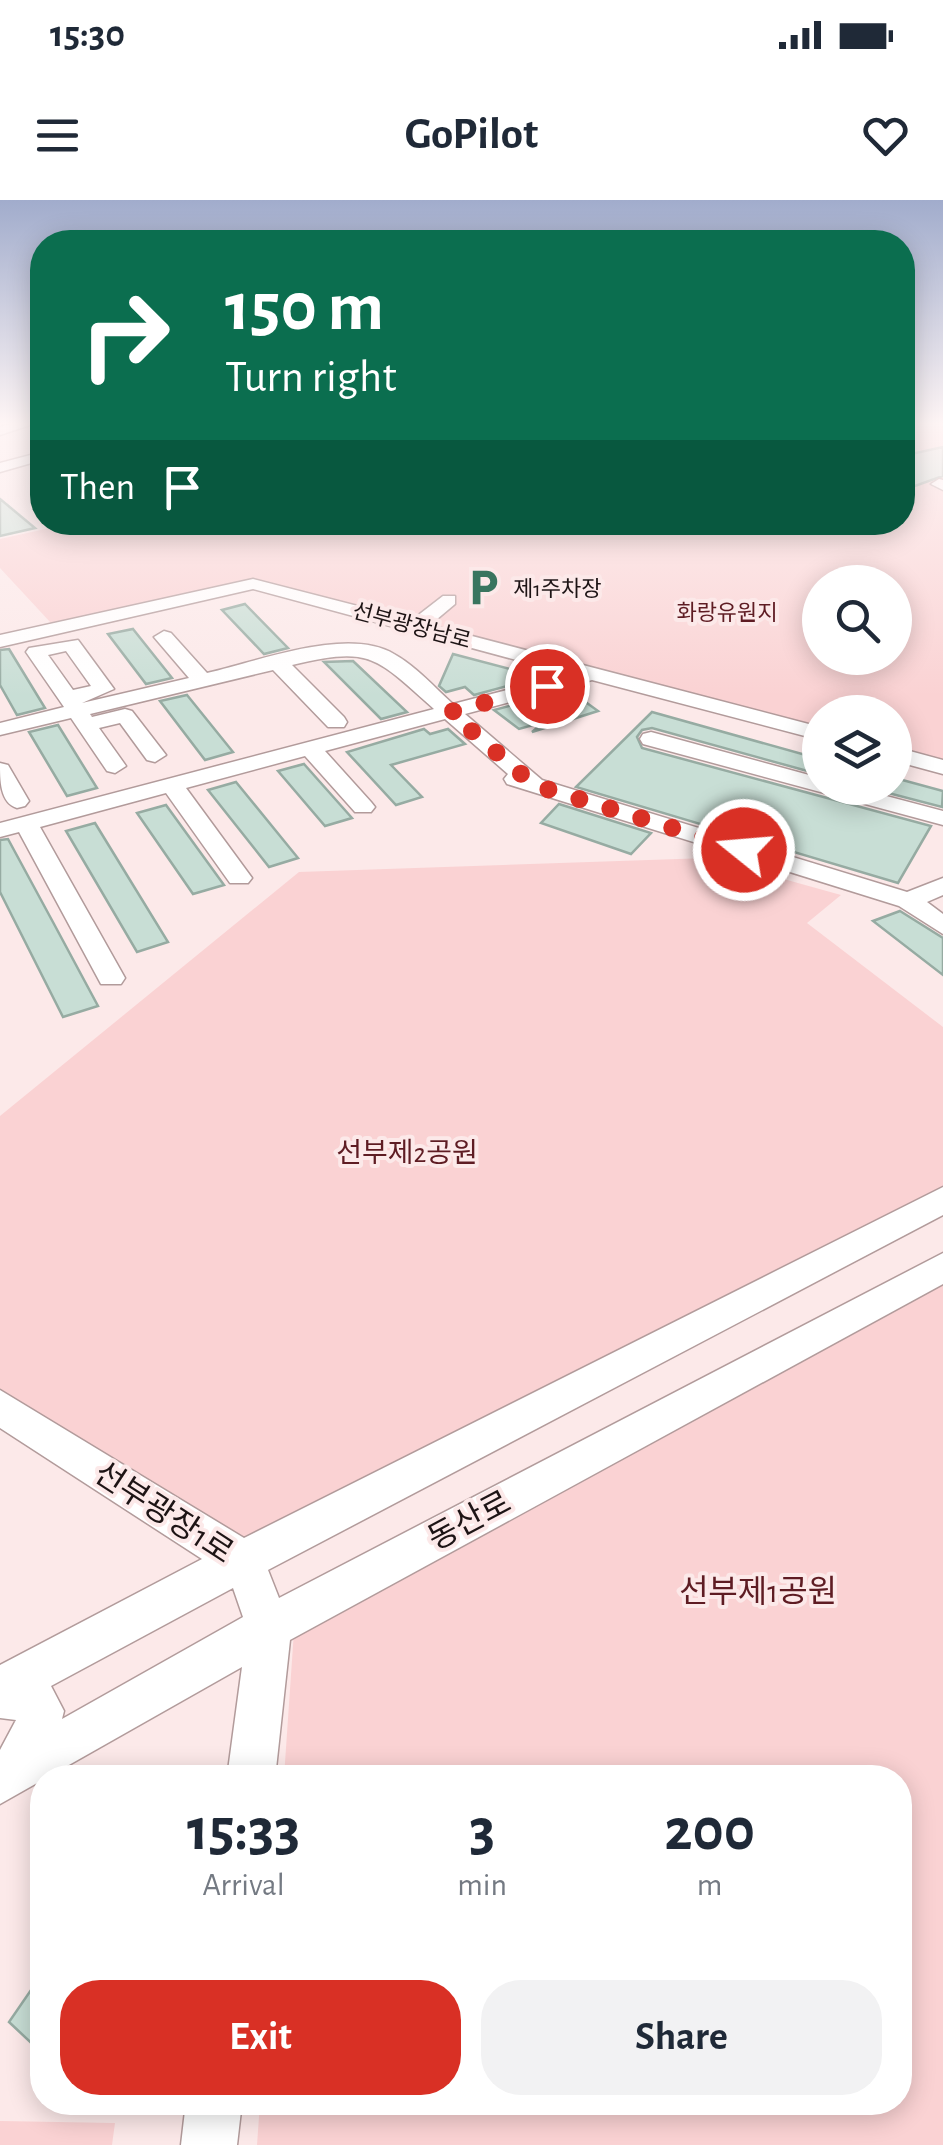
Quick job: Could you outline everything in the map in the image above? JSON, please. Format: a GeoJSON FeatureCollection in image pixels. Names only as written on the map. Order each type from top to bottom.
{"type":"FeatureCollection","features":[{"type":"Feature","properties":{"kind":"street","name":"선부광장남로"},"geometry":{"type":"LineString","coordinates":[[0,640],[253,584],[802,729]]}},
{"type":"Feature","properties":{"kind":"street"},"geometry":{"type":"LineString","coordinates":[[417,626],[449,600]]}},
{"type":"Feature","properties":{"kind":"street"},"geometry":{"type":"LineString","coordinates":[[164,637],[202,680]]}},
{"type":"Feature","properties":{"kind":"street"},"geometry":{"type":"LineString","coordinates":[[0,729],[331,650],[378,652],[534,785]]}},
{"type":"Feature","properties":{"kind":"street"},"geometry":{"type":"LineString","coordinates":[[277,662],[336,722]]}},
{"type":"Feature","properties":{"kind":"street"},"geometry":{"type":"LineString","coordinates":[[14,818],[172,785],[594,674]]}},
{"type":"Feature","properties":{"kind":"street"},"geometry":{"type":"LineString","coordinates":[[77,711],[124,715],[154,755]]}},
{"type":"Feature","properties":{"kind":"street"},"geometry":{"type":"LineString","coordinates":[[77,711],[115,766]]}},
{"type":"Feature","properties":{"kind":"street"},"geometry":{"type":"LineString","coordinates":[[651,739],[802,779]]}},
{"type":"Feature","properties":{"kind":"street"},"geometry":{"type":"LineString","coordinates":[[310,748],[363,806]]}},
{"type":"Feature","properties":{"kind":"street"},"geometry":{"type":"LineString","coordinates":[[912,759],[943,767]]}},
{"type":"Feature","properties":{"kind":"street"},"geometry":{"type":"LineString","coordinates":[[0,770],[14,818],[110,978]]}},
{"type":"Feature","properties":{"kind":"street"},"geometry":{"type":"LineString","coordinates":[[492,772],[908,900],[943,926]]}},
{"type":"Feature","properties":{"kind":"street"},"geometry":{"type":"LineString","coordinates":[[172,785],[239,878]]}},
{"type":"Feature","properties":{"kind":"street"},"geometry":{"type":"LineString","coordinates":[[894,805],[943,818]]}},
{"type":"Feature","properties":{"kind":"street"},"geometry":{"type":"LineString","coordinates":[[908,900],[943,886]]}},
{"type":"Feature","properties":{"kind":"street"},"geometry":{"type":"LineString","coordinates":[[0,1693],[81,1644],[943,1200]]}},
{"type":"Feature","properties":{"kind":"street","name":"동산로"},"geometry":{"type":"LineString","coordinates":[[7,1776],[269,1626],[943,1267]]}},
{"type":"Feature","properties":{"kind":"street","name":"선부광장1로"},"geometry":{"type":"LineString","coordinates":[[0,1407],[244,1562],[269,1626],[253,1765]]}},
{"type":"Feature","properties":{"kind":"street"},"geometry":{"type":"LineString","coordinates":[[0,1693],[34,1700],[40,1711],[36,1735],[7,1776]]}},
{"type":"Feature","properties":{"kind":"street"},"geometry":{"type":"LineString","coordinates":[[210,2145],[213,2115]]}},
{"type":"Feature","properties":{"kind":"green space","name":"화랑유원지"},"geometry":{"type":"Polygon","coordinates":[[[915,515],[943,515],[943,761],[912,753],[912,695],[802,695],[802,724],[256,581],[51,623],[0,568],[0,539],[30,532],[915,535],[915,515]]]}},
{"type":"Feature","properties":{"kind":"green space","name":"선부제2공원"},"geometry":{"type":"Polygon","coordinates":[[[708,858],[841,895],[807,923],[943,1027],[943,1195],[249,1553],[0,1399],[0,1116],[299,872],[708,858]]]}},
{"type":"Feature","properties":{"kind":"green space","name":"선부제1공원"},"geometry":{"type":"Polygon","coordinates":[[[943,1277],[943,2145],[257,2145],[259,2115],[912,2115],[912,1765],[285,1765],[294,1631],[943,1277]]]}},
{"type":"Feature","properties":{"kind":"green space"},"geometry":{"type":"Polygon","coordinates":[[[0,2121],[115,2123],[112,2145],[0,2145],[0,2121]]]}},
{"type":"Feature","properties":{"kind":"building"},"geometry":{"type":"Polygon","coordinates":[[[0,515],[19,515],[30,524],[30,529],[0,536],[0,515]]]}},
{"type":"Feature","properties":{"kind":"building"},"geometry":{"type":"Polygon","coordinates":[[[245,604],[288,648],[264,654],[222,610],[245,604]]]}},
{"type":"Feature","properties":{"kind":"building"},"geometry":{"type":"Polygon","coordinates":[[[133,629],[172,678],[146,684],[108,634],[133,629]]]}},
{"type":"Feature","properties":{"kind":"building"},"geometry":{"type":"Polygon","coordinates":[[[9,649],[45,708],[17,715],[0,685],[0,650],[9,649]]]}},
{"type":"Feature","properties":{"kind":"building"},"geometry":{"type":"Polygon","coordinates":[[[453,654],[540,677],[474,695],[465,687],[446,692],[439,686],[453,654]]]}},
{"type":"Feature","properties":{"kind":"building"},"geometry":{"type":"Polygon","coordinates":[[[353,661],[407,712],[381,719],[324,662],[353,661]]]}},
{"type":"Feature","properties":{"kind":"building"},"geometry":{"type":"Polygon","coordinates":[[[569,690],[598,711],[532,732],[544,722],[519,729],[494,710],[569,690]]]}},
{"type":"Feature","properties":{"kind":"building"},"geometry":{"type":"Polygon","coordinates":[[[187,695],[233,752],[205,760],[160,701],[187,695]]]}},
{"type":"Feature","properties":{"kind":"building"},"geometry":{"type":"Polygon","coordinates":[[[652,712],[802,754],[802,770],[652,728],[642,730],[637,737],[642,748],[802,791],[802,805],[853,805],[931,826],[898,883],[576,787],[652,712]]]}},
{"type":"Feature","properties":{"kind":"building"},"geometry":{"type":"Polygon","coordinates":[[[58,725],[97,788],[67,796],[29,732],[58,725]]]}},
{"type":"Feature","properties":{"kind":"building"},"geometry":{"type":"Polygon","coordinates":[[[424,729],[430,734],[448,729],[465,744],[391,765],[422,797],[396,805],[347,752],[424,729]]]}},
{"type":"Feature","properties":{"kind":"building"},"geometry":{"type":"Polygon","coordinates":[[[304,764],[352,818],[325,826],[278,771],[304,764]]]}},
{"type":"Feature","properties":{"kind":"building"},"geometry":{"type":"Polygon","coordinates":[[[236,782],[298,858],[269,867],[208,790],[236,782]]]}},
{"type":"Feature","properties":{"kind":"building"},"geometry":{"type":"Polygon","coordinates":[[[912,783],[943,791],[942,807],[912,799],[912,783]]]}},
{"type":"Feature","properties":{"kind":"building"},"geometry":{"type":"Polygon","coordinates":[[[559,804],[651,833],[631,854],[541,823],[559,804]]]}},
{"type":"Feature","properties":{"kind":"building"},"geometry":{"type":"Polygon","coordinates":[[[166,805],[224,885],[193,894],[137,813],[166,805]]]}},
{"type":"Feature","properties":{"kind":"building"},"geometry":{"type":"Polygon","coordinates":[[[95,823],[168,942],[137,952],[66,831],[95,823]]]}},
{"type":"Feature","properties":{"kind":"building"},"geometry":{"type":"Polygon","coordinates":[[[8,839],[98,1006],[63,1017],[0,892],[0,840],[8,839]]]}},
{"type":"Feature","properties":{"kind":"building"},"geometry":{"type":"Polygon","coordinates":[[[900,911],[943,938],[943,975],[873,921],[900,911]]]}},
{"type":"Feature","properties":{"kind":"building"},"geometry":{"type":"Polygon","coordinates":[[[30,1991],[30,2042],[9,2022],[30,1991]]]}},
{"type":"Feature","properties":{"kind":"place","name":"제1주차장"},"geometry":{"type":"Point","coordinates":[483,588]}},
{"type":"Feature","properties":{"kind":"route"},"geometry":{"type":"LineString","coordinates":[[547,686],[450,712],[534,785],[744,850]]}}]}
